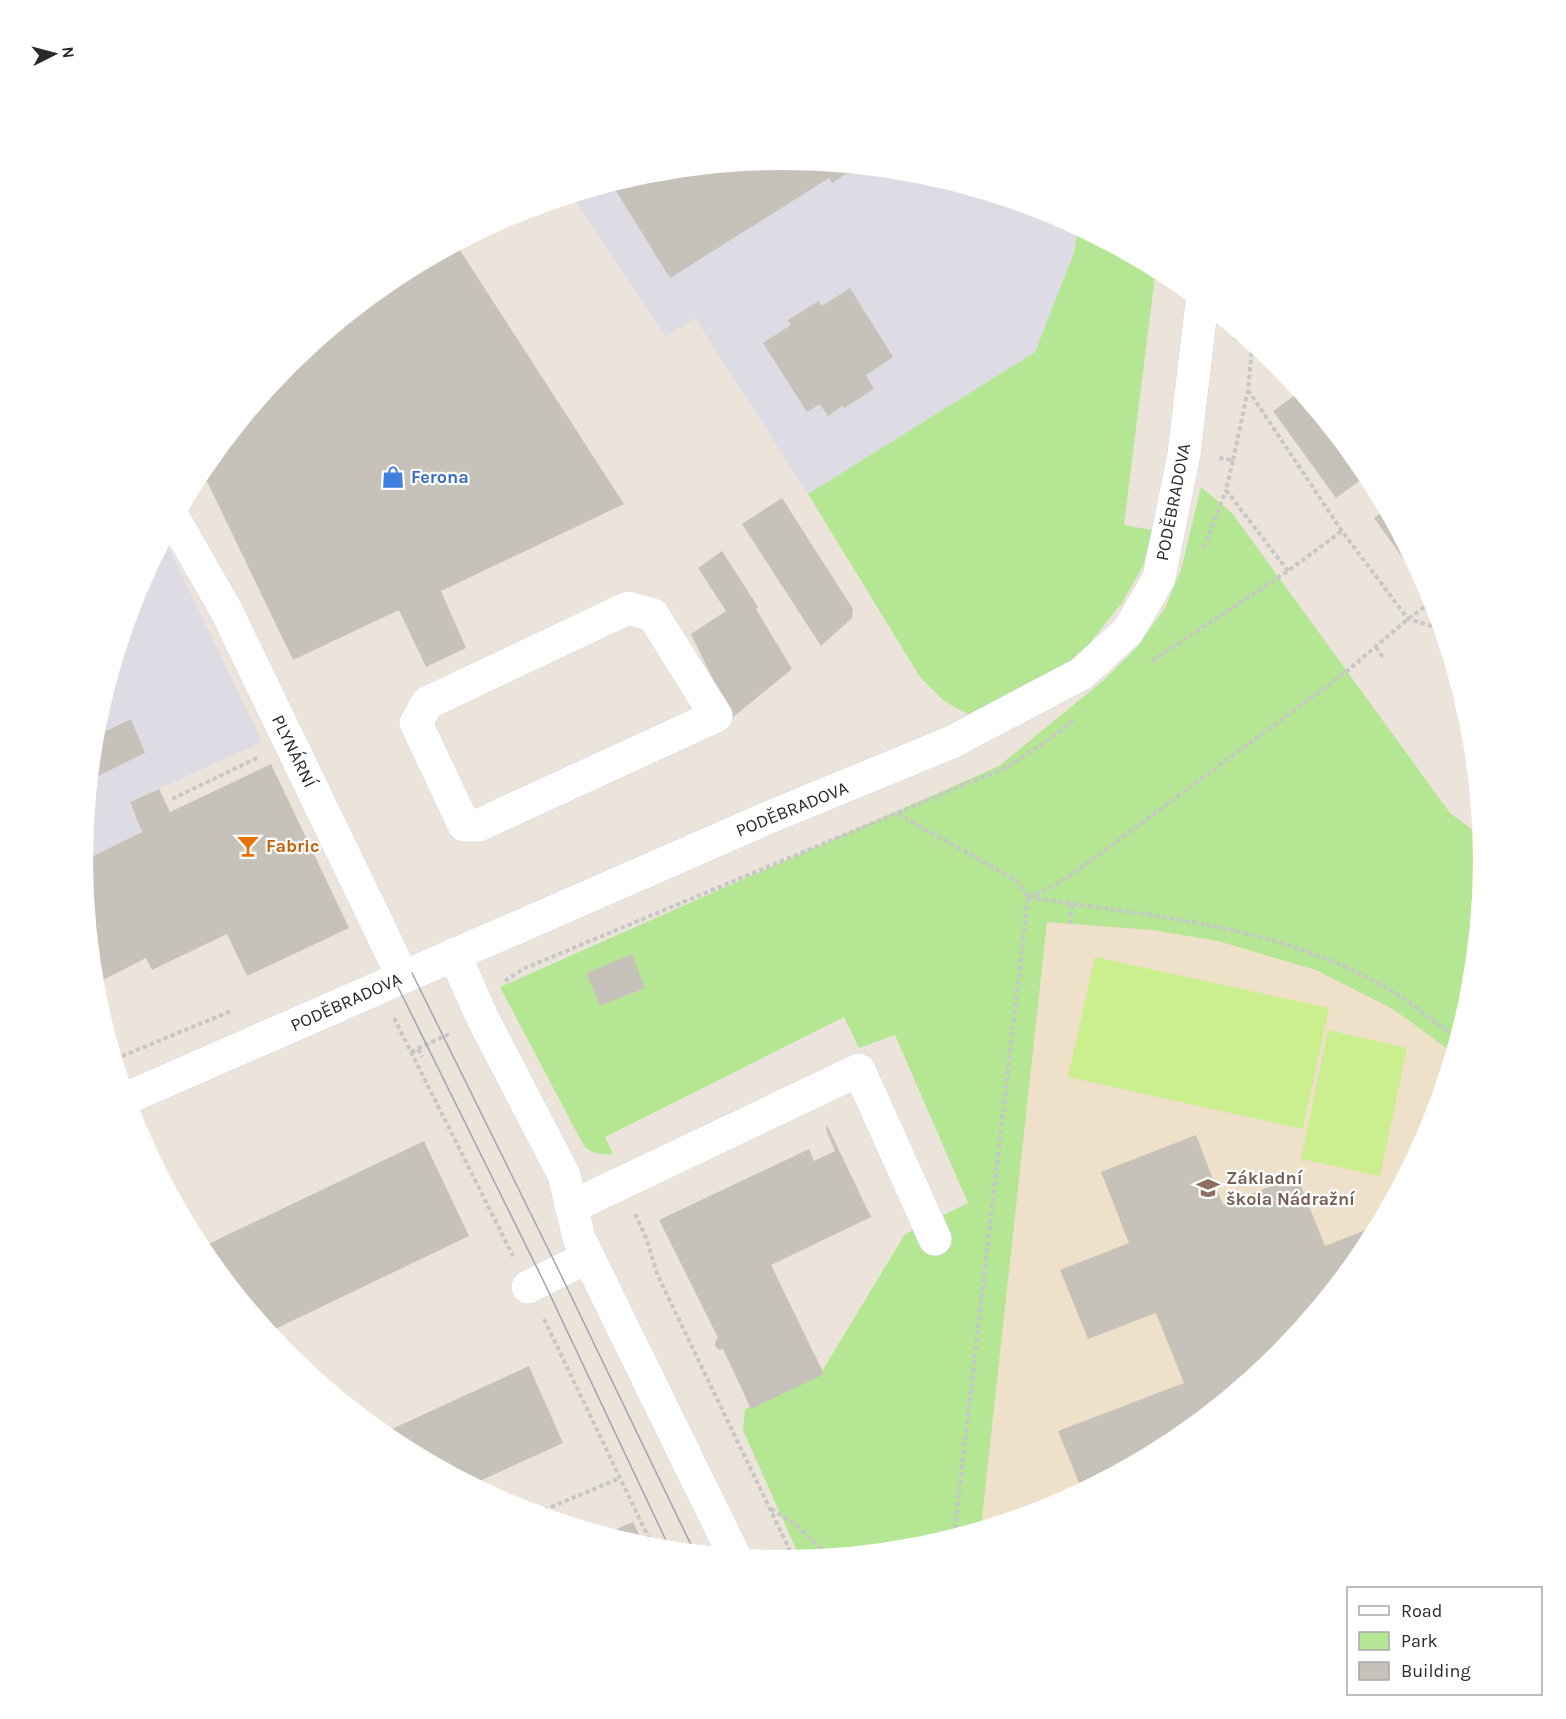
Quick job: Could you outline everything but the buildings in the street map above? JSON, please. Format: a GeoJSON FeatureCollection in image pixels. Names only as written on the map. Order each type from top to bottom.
{"type":"FeatureCollection","features":[{"type":"Feature","properties":{"kind":"street","name":"PODĚBRADOVA"},"geometry":{"type":"LineString","coordinates":[[135,1094],[765,819],[952,742],[1081,674],[1128,631],[1159,578],[1184,454],[1201,311]]}},
{"type":"Feature","properties":{"kind":"street","name":"PLYNÁRNÍ"},"geometry":{"type":"LineString","coordinates":[[178,527],[227,612],[403,977]]}},
{"type":"Feature","properties":{"kind":"street"},"geometry":{"type":"LineString","coordinates":[[628,608],[652,615],[716,716],[479,825],[464,825],[416,723],[427,703],[628,608]]}},
{"type":"Feature","properties":{"kind":"street"},"geometry":{"type":"LineString","coordinates":[[454,954],[483,1018],[564,1175],[579,1238],[730,1547]]}},
{"type":"Feature","properties":{"kind":"street"},"geometry":{"type":"LineString","coordinates":[[571,1207],[859,1070],[935,1239]]}},
{"type":"Feature","properties":{"kind":"street"},"geometry":{"type":"LineString","coordinates":[[528,1287],[588,1257]]}},
{"type":"Feature","properties":{"kind":"path"},"geometry":{"type":"LineString","coordinates":[[1251,354],[1248,390],[1227,490],[1288,571],[1342,531]]}},
{"type":"Feature","properties":{"kind":"path"},"geometry":{"type":"LineString","coordinates":[[1248,390],[1342,531],[1408,619],[1432,626]]}},
{"type":"Feature","properties":{"kind":"path"},"geometry":{"type":"LineString","coordinates":[[1184,454],[1233,460]]}},
{"type":"Feature","properties":{"kind":"path"},"geometry":{"type":"LineString","coordinates":[[1028,897],[1070,876],[1347,671],[1425,607]]}},
{"type":"Feature","properties":{"kind":"path"},"geometry":{"type":"LineString","coordinates":[[1376,647],[1384,659]]}},
{"type":"Feature","properties":{"kind":"path"},"geometry":{"type":"LineString","coordinates":[[172,799],[262,756]]}},
{"type":"Feature","properties":{"kind":"path"},"geometry":{"type":"LineString","coordinates":[[897,814],[1016,880],[1028,897],[955,1528]]}},
{"type":"Feature","properties":{"kind":"path"},"geometry":{"type":"LineString","coordinates":[[1028,897],[1171,917],[1291,946],[1370,978],[1398,995],[1450,1033]]}},
{"type":"Feature","properties":{"kind":"path"},"geometry":{"type":"LineString","coordinates":[[1070,924],[1072,904]]}},
{"type":"Feature","properties":{"kind":"path"},"geometry":{"type":"LineString","coordinates":[[122,1056],[236,1008]]}},
{"type":"Feature","properties":{"kind":"path"},"geometry":{"type":"LineString","coordinates":[[411,1052],[483,1018]]}},
{"type":"Feature","properties":{"kind":"path"},"geometry":{"type":"LineString","coordinates":[[418,1049],[422,1057]]}},
{"type":"Feature","properties":{"kind":"path"},"geometry":{"type":"LineString","coordinates":[[620,1184],[645,1235],[658,1276],[789,1550]]}},
{"type":"Feature","properties":{"kind":"path"},"geometry":{"type":"LineString","coordinates":[[548,1508],[620,1478]]}},
{"type":"Feature","properties":{"kind":"path"},"geometry":{"type":"LineString","coordinates":[[769,1508],[792,1522],[821,1548]]}},
{"type":"Feature","properties":{"kind":"shaded area"},"geometry":{"type":"Polygon","coordinates":[[[738,171],[828,171],[873,175],[962,193],[1005,206],[1077,236],[1074,253],[1035,352],[808,494],[695,318],[666,337],[576,201],[648,183],[693,175],[738,171]]]}},
{"type":"Feature","properties":{"kind":"shaded area"},"geometry":{"type":"Polygon","coordinates":[[[168,546],[262,742],[129,802],[142,832],[93,856],[94,814],[106,725],[130,638],[168,546]]]}},
{"type":"Feature","properties":{"kind":"shaded area","name":"Základní škola Nádražní"},"geometry":{"type":"Polygon","coordinates":[[[1047,922],[1152,930],[1218,941],[1317,970],[1393,1009],[1446,1048],[1420,1124],[1381,1205],[1330,1280],[1271,1347],[1203,1407],[1128,1457],[1047,1497],[982,1520],[1047,922]]]}},
{"type":"Feature","properties":{"kind":"green space"},"geometry":{"type":"Polygon","coordinates":[[[1077,236],[1128,262],[1155,279],[1124,525],[1152,530],[1143,566],[1122,603],[1085,649],[1056,674],[988,712],[968,714],[944,701],[920,677],[808,494],[1035,352],[1074,253],[1077,236]]]}},
{"type":"Feature","properties":{"kind":"green space"},"geometry":{"type":"Polygon","coordinates":[[[1201,487],[1232,513],[1450,813],[1472,830],[1472,905],[1467,950],[1460,994],[1446,1048],[1393,1009],[1316,970],[1218,941],[1152,930],[1047,922],[982,1520],[918,1536],[873,1544],[796,1549],[743,1430],[745,1409],[821,1373],[905,1234],[968,1203],[895,1035],[859,1048],[844,1017],[605,1137],[613,1154],[601,1154],[590,1151],[584,1146],[500,987],[999,766],[1104,680],[1137,647],[1165,608],[1181,570],[1201,487]]]}},
{"type":"Feature","properties":{"kind":"green space"},"geometry":{"type":"Polygon","coordinates":[[[1095,957],[1329,1008],[1303,1129],[1068,1077],[1095,957]]]}},
{"type":"Feature","properties":{"kind":"green space"},"geometry":{"type":"Polygon","coordinates":[[[1328,1030],[1407,1048],[1380,1176],[1301,1159],[1328,1030]]]}},
{"type":"Feature","properties":{"kind":"tram line"},"geometry":{"type":"LineString","coordinates":[[412,973],[690,1544]]}},
{"type":"Feature","properties":{"kind":"tram line"},"geometry":{"type":"LineString","coordinates":[[395,981],[543,1280],[665,1539]]}},
{"type":"Feature","properties":{"kind":"place","name":"Ferona"},"geometry":{"type":"Point","coordinates":[393,477]}},
{"type":"Feature","properties":{"kind":"place","name":"Fabric"},"geometry":{"type":"Point","coordinates":[248,846]}},
{"type":"Feature","properties":{"kind":"place","name":"Základní škola Nádražní"},"geometry":{"type":"Point","coordinates":[1208,1188]}}]}
